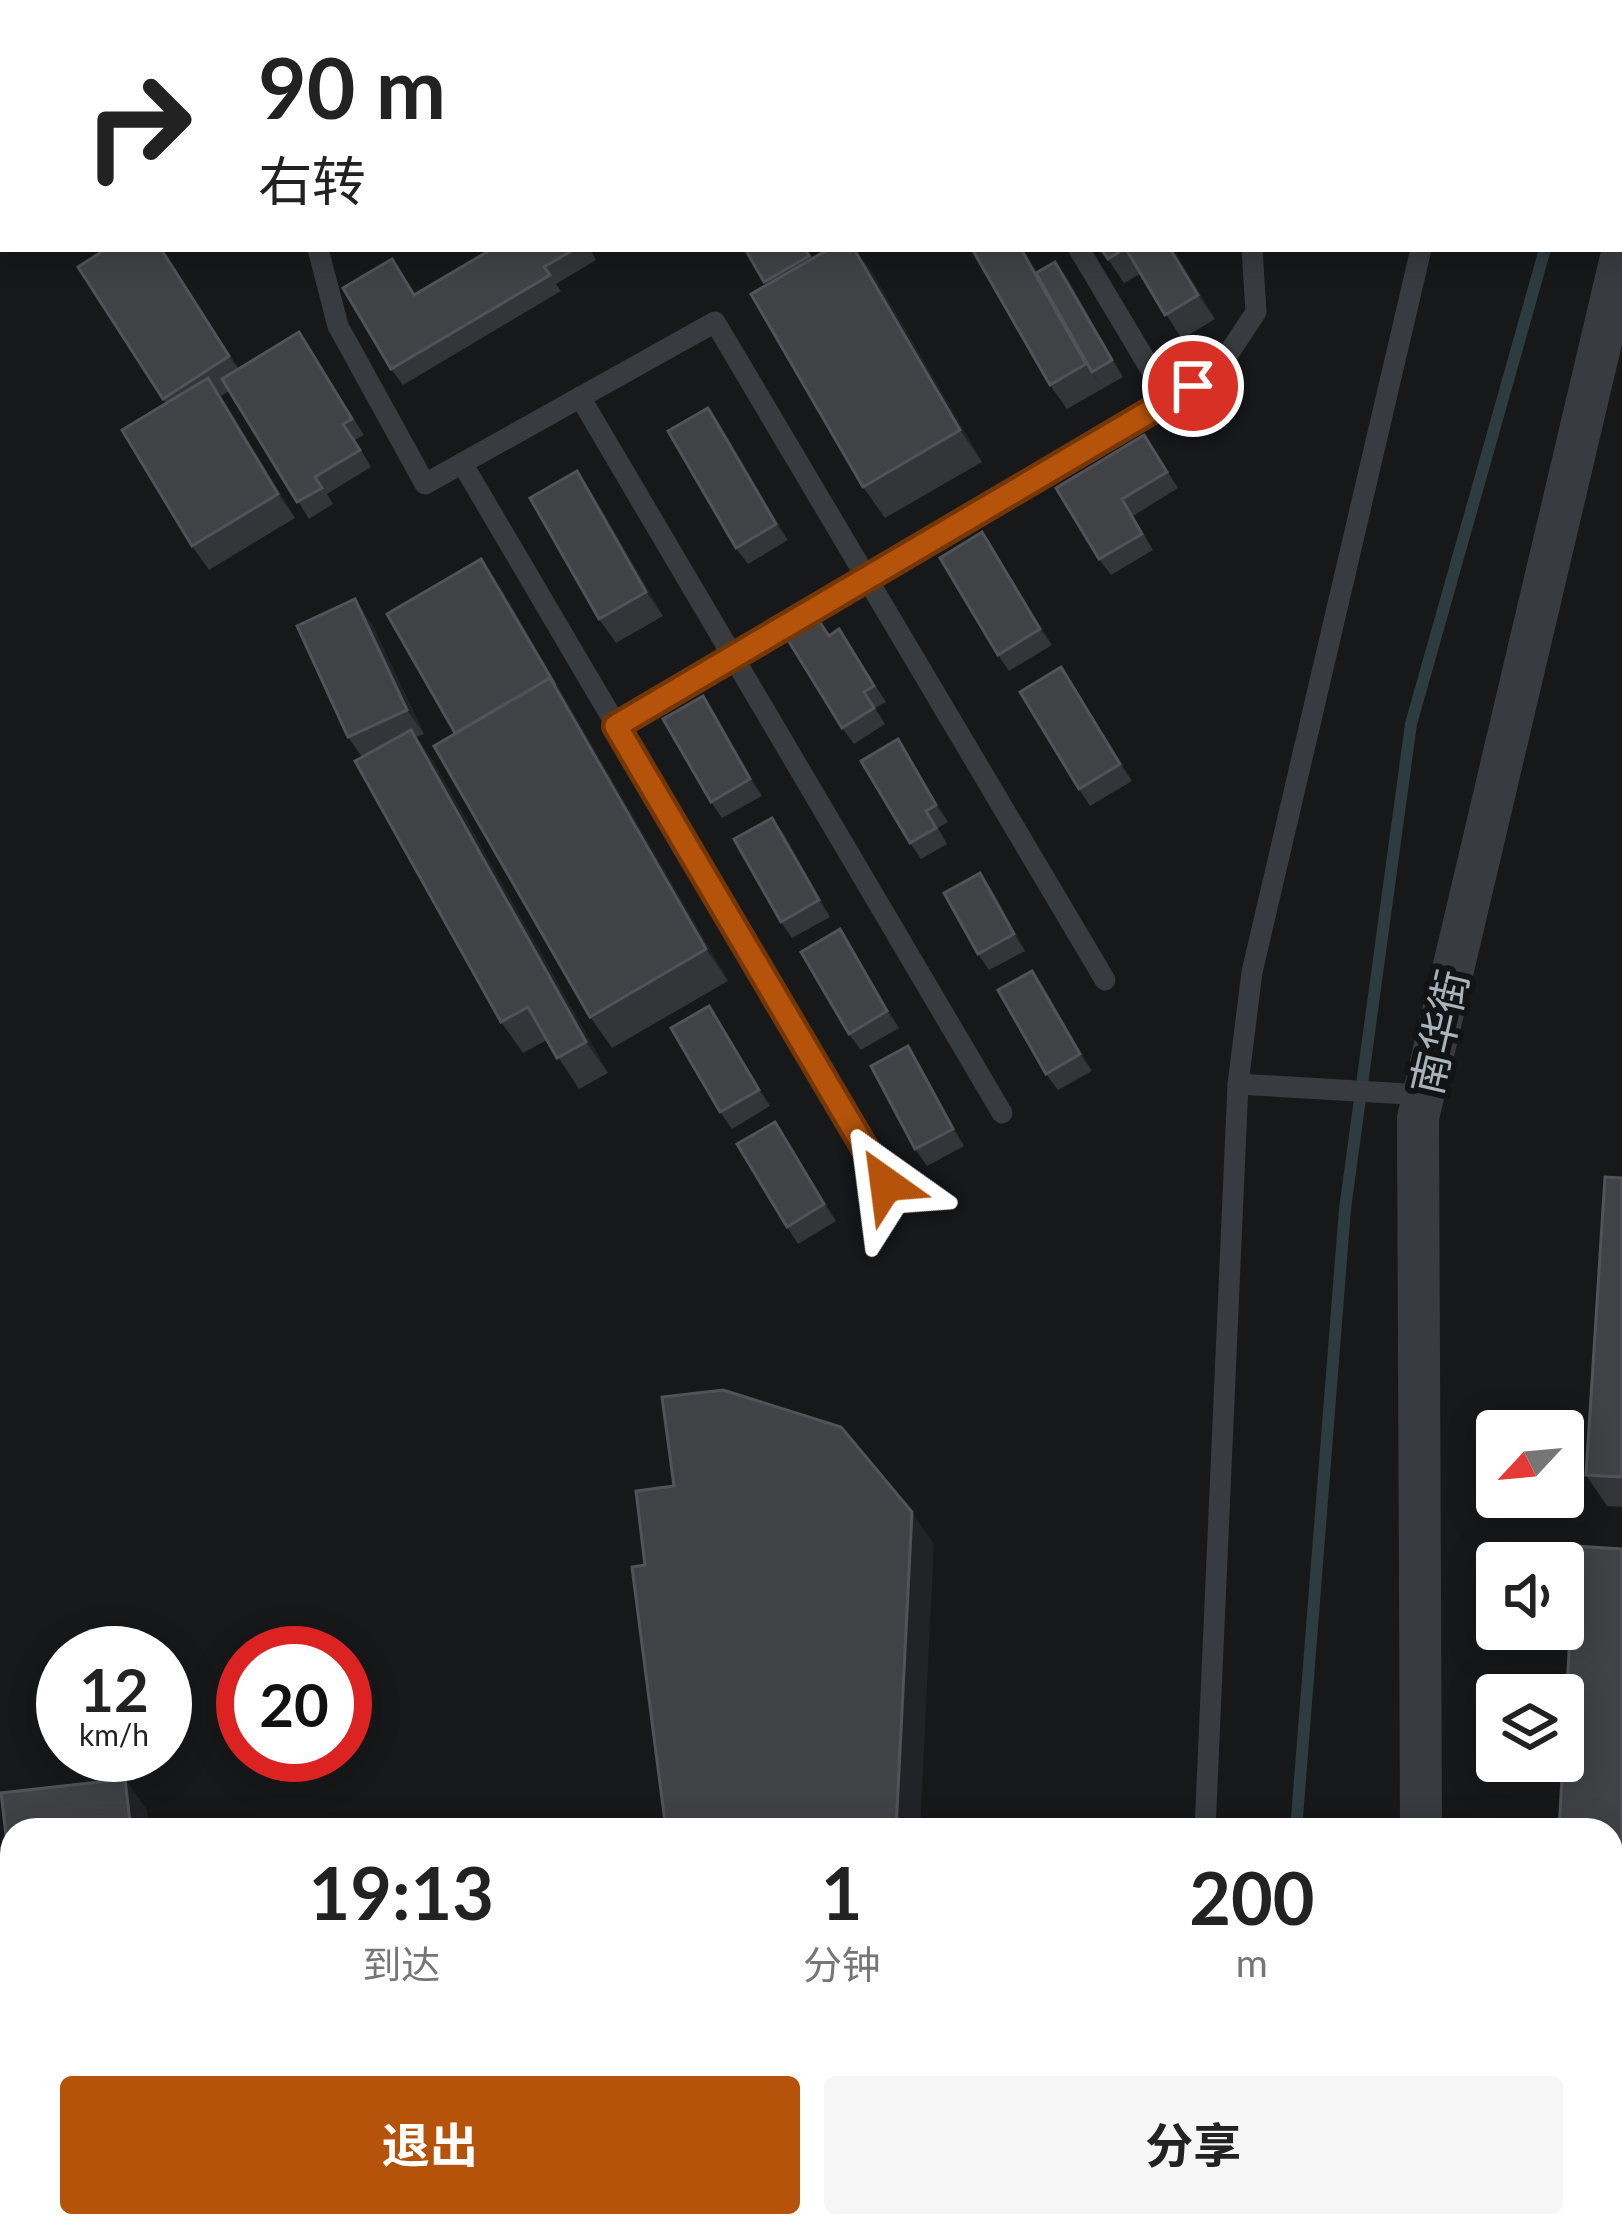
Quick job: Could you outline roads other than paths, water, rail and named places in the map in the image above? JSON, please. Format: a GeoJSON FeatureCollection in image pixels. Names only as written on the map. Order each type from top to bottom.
{"type":"FeatureCollection","features":[{"type":"Feature","properties":{"kind":"street","name":"南华街"},"geometry":{"type":"LineString","coordinates":[[1421,1818],[1418,1118],[1622,253]]}},
{"type":"Feature","properties":{"kind":"lane"},"geometry":{"type":"LineString","coordinates":[[319,252],[338,326],[425,484],[715,322],[1105,980]]}},
{"type":"Feature","properties":{"kind":"lane"},"geometry":{"type":"LineString","coordinates":[[1081,252],[1169,400]]}},
{"type":"Feature","properties":{"kind":"lane"},"geometry":{"type":"LineString","coordinates":[[616,726],[1217,371],[1256,312],[1252,252]]}},
{"type":"Feature","properties":{"kind":"lane"},"geometry":{"type":"LineString","coordinates":[[1205,1818],[1238,1084],[1252,972],[1420,252]]}},
{"type":"Feature","properties":{"kind":"lane"},"geometry":{"type":"LineString","coordinates":[[580,398],[1002,1114]]}},
{"type":"Feature","properties":{"kind":"lane"},"geometry":{"type":"LineString","coordinates":[[462,463],[886,1184]]}},
{"type":"Feature","properties":{"kind":"lane"},"geometry":{"type":"LineString","coordinates":[[1238,1084],[1424,1095]]}},
{"type":"Feature","properties":{"kind":"waterway"},"geometry":{"type":"LineString","coordinates":[[1297,1818],[1345,1209],[1411,724],[1544,252]]}}]}
